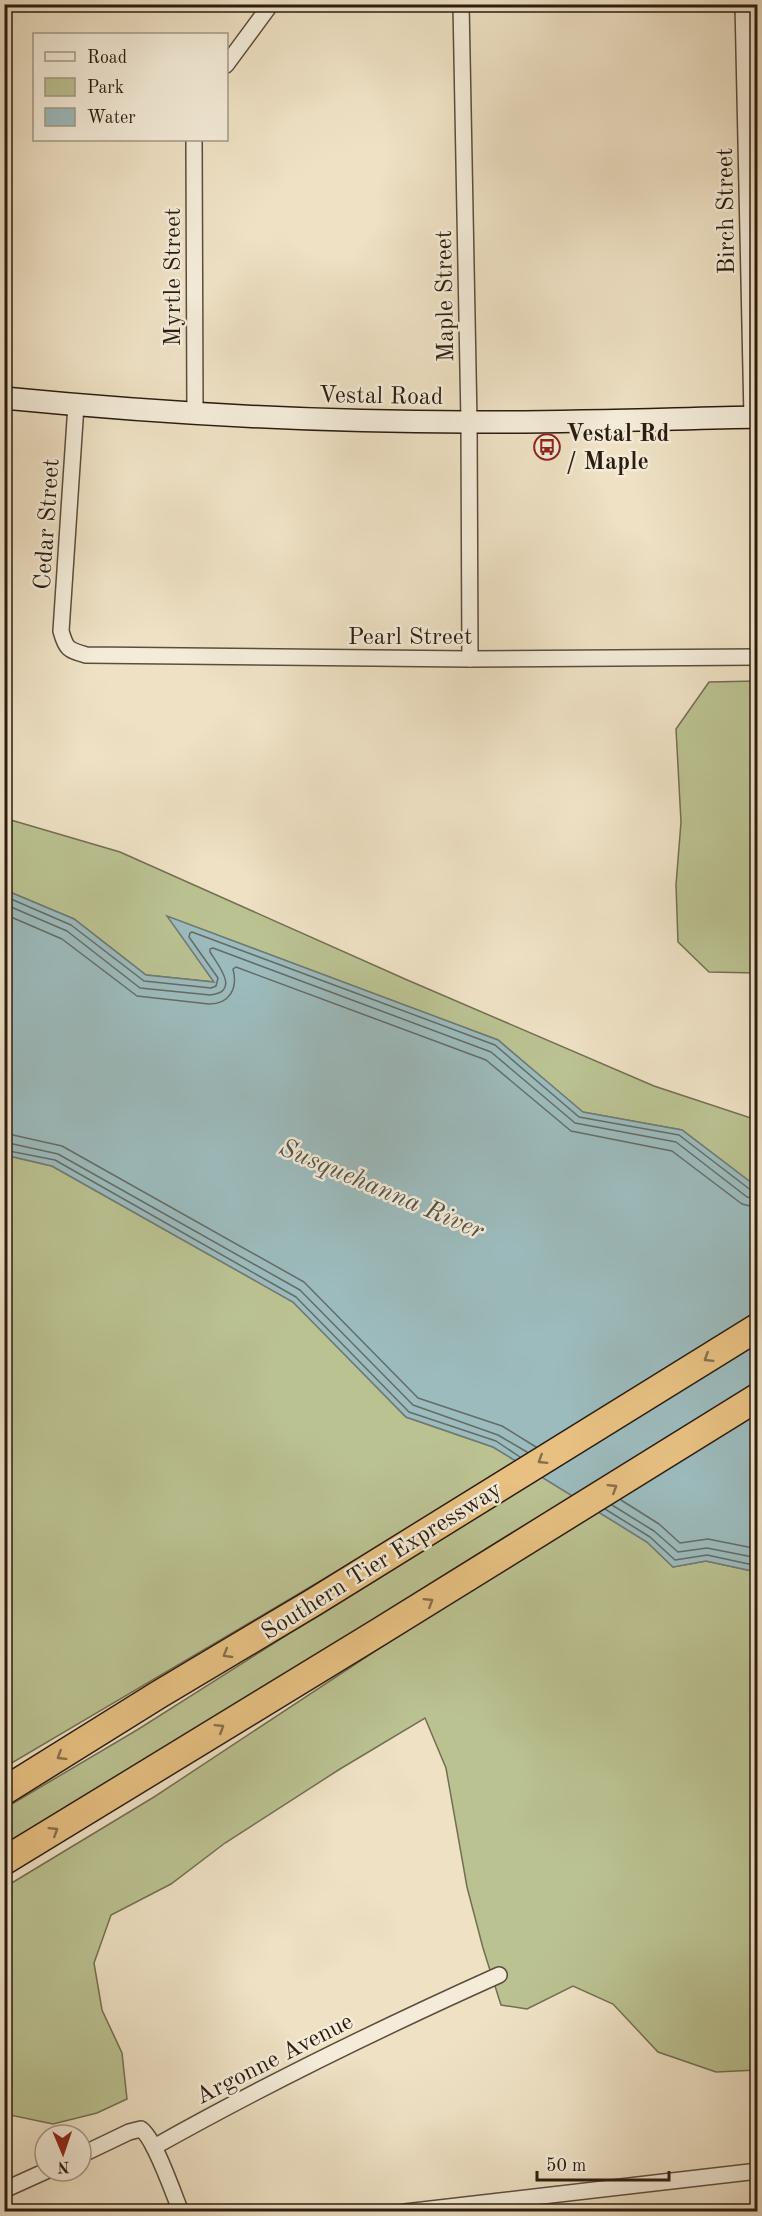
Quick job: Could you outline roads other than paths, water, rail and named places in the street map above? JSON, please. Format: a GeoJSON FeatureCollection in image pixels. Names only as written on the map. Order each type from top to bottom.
{"type":"FeatureCollection","features":[{"type":"Feature","properties":{"kind":"highway","name":"Southern Tier Expressway"},"geometry":{"type":"LineString","coordinates":[[4,1791],[758,1327]]}},
{"type":"Feature","properties":{"kind":"highway"},"geometry":{"type":"LineString","coordinates":[[4,1861],[758,1397]]}},
{"type":"Feature","properties":{"kind":"street"},"geometry":{"type":"LineString","coordinates":[[228,62],[272,4]]}},
{"type":"Feature","properties":{"kind":"street","name":"Maple Street"},"geometry":{"type":"LineString","coordinates":[[461,4],[469,422],[470,659]]}},
{"type":"Feature","properties":{"kind":"street","name":"Birch Street"},"geometry":{"type":"LineString","coordinates":[[743,4],[755,417]]}},
{"type":"Feature","properties":{"kind":"street","name":"Myrtle Street"},"geometry":{"type":"LineString","coordinates":[[194,141],[195,414]]}},
{"type":"Feature","properties":{"kind":"street","name":"Vestal Road"},"geometry":{"type":"LineString","coordinates":[[4,398],[195,414],[313,420],[469,422],[755,417]]}},
{"type":"Feature","properties":{"kind":"street","name":"Cedar Street"},"geometry":{"type":"LineString","coordinates":[[65,645],[61,631],[76,405]]}},
{"type":"Feature","properties":{"kind":"street","name":"Pearl Street"},"geometry":{"type":"LineString","coordinates":[[65,645],[71,651],[86,655],[470,659],[758,657]]}},
{"type":"Feature","properties":{"kind":"street","name":"Argonne Avenue"},"geometry":{"type":"LineString","coordinates":[[154,2147],[221,2110],[390,2024],[499,1975]]}},
{"type":"Feature","properties":{"kind":"street"},"geometry":{"type":"LineString","coordinates":[[93,2150],[141,2128],[146,2132],[154,2147],[181,2211]]}},
{"type":"Feature","properties":{"kind":"street"},"geometry":{"type":"LineString","coordinates":[[405,2211],[758,2171]]}},
{"type":"Feature","properties":{"kind":"street"},"geometry":{"type":"LineString","coordinates":[[4,2190],[33,2177]]}},
{"type":"Feature","properties":{"kind":"water","name":"Susquehanna River"},"geometry":{"type":"Polygon","coordinates":[[[5,890],[74,919],[146,975],[214,982],[167,916],[498,1040],[583,1112],[682,1130],[757,1187],[757,1572],[706,1561],[673,1567],[647,1542],[493,1447],[406,1417],[293,1302],[52,1166],[5,1155],[5,890]]]}},
{"type":"Feature","properties":{"kind":"place","name":"Vestal Rd / Maple"},"geometry":{"type":"Point","coordinates":[547,447]}}]}
